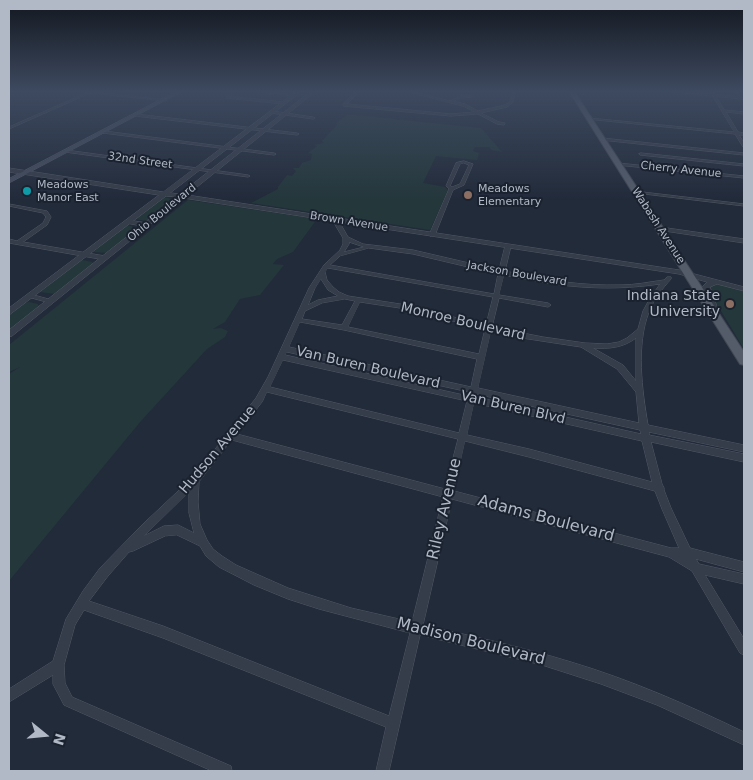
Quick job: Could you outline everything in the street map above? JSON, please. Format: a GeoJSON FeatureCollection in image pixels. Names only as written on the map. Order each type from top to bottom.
{"type":"FeatureCollection","features":[{"type":"Feature","properties":{"kind":"main road"},"geometry":{"type":"LineString","coordinates":[[9,181],[113,127]]}},
{"type":"Feature","properties":{"kind":"main road","name":"Wabash Avenue"},"geometry":{"type":"LineString","coordinates":[[594,127],[744,361]]}},
{"type":"Feature","properties":{"kind":"street"},"geometry":{"type":"LineString","coordinates":[[245,127],[297,134]]}},
{"type":"Feature","properties":{"kind":"street","name":"Ohio Boulevard"},"geometry":{"type":"LineString","coordinates":[[9,334],[268,127]]}},
{"type":"Feature","properties":{"kind":"street"},"geometry":{"type":"LineString","coordinates":[[677,127],[744,134]]}},
{"type":"Feature","properties":{"kind":"street"},"geometry":{"type":"LineString","coordinates":[[732,127],[744,146]]}},
{"type":"Feature","properties":{"kind":"street","name":"Ohio Boulevard"},"geometry":{"type":"LineString","coordinates":[[9,312],[250,128]]}},
{"type":"Feature","properties":{"kind":"street"},"geometry":{"type":"LineString","coordinates":[[104,132],[274,154]]}},
{"type":"Feature","properties":{"kind":"street"},"geometry":{"type":"LineString","coordinates":[[602,139],[744,154]]}},
{"type":"Feature","properties":{"kind":"street","name":"32nd Street"},"geometry":{"type":"LineString","coordinates":[[66,151],[248,176]]}},
{"type":"Feature","properties":{"kind":"street"},"geometry":{"type":"LineString","coordinates":[[641,154],[744,165]]}},
{"type":"Feature","properties":{"kind":"street"},"geometry":{"type":"LineString","coordinates":[[432,234],[451,189],[462,184],[471,164],[458,163],[448,186],[451,189]]}},
{"type":"Feature","properties":{"kind":"street","name":"Cherry Avenue"},"geometry":{"type":"LineString","coordinates":[[618,164],[744,178]]}},
{"type":"Feature","properties":{"kind":"street","name":"Brown Avenue"},"geometry":{"type":"LineString","coordinates":[[9,170],[432,234],[744,284]]}},
{"type":"Feature","properties":{"kind":"street"},"geometry":{"type":"LineString","coordinates":[[636,192],[744,206]]}},
{"type":"Feature","properties":{"kind":"street"},"geometry":{"type":"LineString","coordinates":[[9,205],[44,212],[49,217],[45,224],[18,242]]}},
{"type":"Feature","properties":{"kind":"street"},"geometry":{"type":"LineString","coordinates":[[338,220],[337,223],[346,238]]}},
{"type":"Feature","properties":{"kind":"street"},"geometry":{"type":"LineString","coordinates":[[128,222],[147,225]]}},
{"type":"Feature","properties":{"kind":"street"},"geometry":{"type":"LineString","coordinates":[[660,229],[744,241]]}},
{"type":"Feature","properties":{"kind":"street","name":"Jackson Boulevard"},"geometry":{"type":"LineString","coordinates":[[346,238],[371,248]]}},
{"type":"Feature","properties":{"kind":"street","name":"Hudson Avenue"},"geometry":{"type":"LineString","coordinates":[[58,665],[70,623],[104,572],[195,481],[265,389],[302,310],[324,269],[346,244],[346,238]]}},
{"type":"Feature","properties":{"kind":"street"},"geometry":{"type":"LineString","coordinates":[[9,241],[105,258]]}},
{"type":"Feature","properties":{"kind":"street","name":"Riley Avenue"},"geometry":{"type":"LineString","coordinates":[[382,771],[508,246]]}},
{"type":"Feature","properties":{"kind":"street","name":"Jackson Boulevard"},"geometry":{"type":"LineString","coordinates":[[338,255],[371,248],[411,251],[553,282],[615,287],[640,286],[667,280],[654,295]]}},
{"type":"Feature","properties":{"kind":"street"},"geometry":{"type":"LineString","coordinates":[[324,269],[548,305]]}},
{"type":"Feature","properties":{"kind":"street","name":"Monroe Boulevard"},"geometry":{"type":"LineString","coordinates":[[324,269],[325,283],[330,288],[347,297]]}},
{"type":"Feature","properties":{"kind":"street","name":"Brown Avenue"},"geometry":{"type":"LineString","coordinates":[[689,274],[744,289]]}},
{"type":"Feature","properties":{"kind":"street"},"geometry":{"type":"LineString","coordinates":[[717,318],[706,287],[710,283],[720,282]]}},
{"type":"Feature","properties":{"kind":"street"},"geometry":{"type":"LineString","coordinates":[[640,286],[654,295],[640,330],[640,390],[650,461],[687,552],[744,649]]}},
{"type":"Feature","properties":{"kind":"street"},"geometry":{"type":"LineString","coordinates":[[30,296],[50,301]]}},
{"type":"Feature","properties":{"kind":"street","name":"Monroe Boulevard"},"geometry":{"type":"LineString","coordinates":[[302,310],[320,301],[347,297],[400,306],[488,329],[580,344],[612,345],[622,343],[640,330]]}},
{"type":"Feature","properties":{"kind":"street"},"geometry":{"type":"LineString","coordinates":[[344,328],[359,299]]}},
{"type":"Feature","properties":{"kind":"street"},"geometry":{"type":"LineString","coordinates":[[298,320],[481,357]]}},
{"type":"Feature","properties":{"kind":"street","name":"Monroe Boulevard"},"geometry":{"type":"LineString","coordinates":[[580,344],[620,367],[640,390]]}},
{"type":"Feature","properties":{"kind":"street","name":"Van Buren Blvd"},"geometry":{"type":"LineString","coordinates":[[283,353],[472,395],[646,438],[744,458]]}},
{"type":"Feature","properties":{"kind":"street"},"geometry":{"type":"LineString","coordinates":[[265,389],[660,488]]}},
{"type":"Feature","properties":{"kind":"street"},"geometry":{"type":"LineString","coordinates":[[472,395],[744,449]]}},
{"type":"Feature","properties":{"kind":"street","name":"Adams Boulevard"},"geometry":{"type":"LineString","coordinates":[[231,436],[671,553],[687,552],[744,567]]}},
{"type":"Feature","properties":{"kind":"street","name":"Madison Boulevard"},"geometry":{"type":"LineString","coordinates":[[195,481],[192,498],[193,512],[201,542]]}},
{"type":"Feature","properties":{"kind":"street","name":"Madison Boulevard"},"geometry":{"type":"LineString","coordinates":[[124,551],[164,531],[178,530],[201,542],[218,560],[274,588],[317,604],[512,651],[599,677],[652,696],[744,739]]}},
{"type":"Feature","properties":{"kind":"street"},"geometry":{"type":"LineString","coordinates":[[671,553],[696,568],[744,579]]}},
{"type":"Feature","properties":{"kind":"street"},"geometry":{"type":"LineString","coordinates":[[82,604],[163,632],[394,724]]}},
{"type":"Feature","properties":{"kind":"street"},"geometry":{"type":"LineString","coordinates":[[9,696],[58,665],[59,684],[68,701],[226,771]]}},
{"type":"Feature","properties":{"kind":"green space"},"geometry":{"type":"Polygon","coordinates":[[[335,127],[475,127],[481,128],[502,152],[492,150],[489,147],[475,147],[473,151],[479,153],[477,160],[436,156],[423,183],[445,187],[448,190],[430,230],[251,203],[278,189],[287,175],[292,176],[296,171],[293,168],[299,168],[302,163],[311,160],[312,154],[308,153],[317,146],[313,145],[324,143],[322,141],[335,127]]]}},
{"type":"Feature","properties":{"kind":"green space"},"geometry":{"type":"Polygon","coordinates":[[[165,197],[174,200],[147,221],[134,219],[165,197]]]}},
{"type":"Feature","properties":{"kind":"green space"},"geometry":{"type":"Polygon","coordinates":[[[188,200],[317,219],[293,252],[277,259],[273,264],[284,265],[260,295],[240,299],[225,322],[213,329],[221,328],[228,331],[225,337],[207,349],[141,421],[9,581],[9,374],[20,367],[9,372],[9,345],[188,200]]]}},
{"type":"Feature","properties":{"kind":"green space"},"geometry":{"type":"Polygon","coordinates":[[[128,225],[138,229],[107,253],[93,252],[125,226],[128,225]]]}},
{"type":"Feature","properties":{"kind":"green space"},"geometry":{"type":"Polygon","coordinates":[[[83,260],[93,264],[55,294],[40,292],[79,261],[83,260]]]}},
{"type":"Feature","properties":{"kind":"green space","name":"Indiana State University"},"geometry":{"type":"Polygon","coordinates":[[[722,284],[744,290],[744,349],[709,291],[710,286],[722,284]]]}},
{"type":"Feature","properties":{"kind":"green space"},"geometry":{"type":"Polygon","coordinates":[[[24,303],[38,304],[39,307],[9,331],[9,315],[24,303]]]}},
{"type":"Feature","properties":{"kind":"place","name":"Meadows Manor East"},"geometry":{"type":"Point","coordinates":[27,191]}},
{"type":"Feature","properties":{"kind":"place","name":"Meadows Elementary"},"geometry":{"type":"Point","coordinates":[468,195]}},
{"type":"Feature","properties":{"kind":"place","name":"Indiana State University"},"geometry":{"type":"Point","coordinates":[730,304]}}]}
